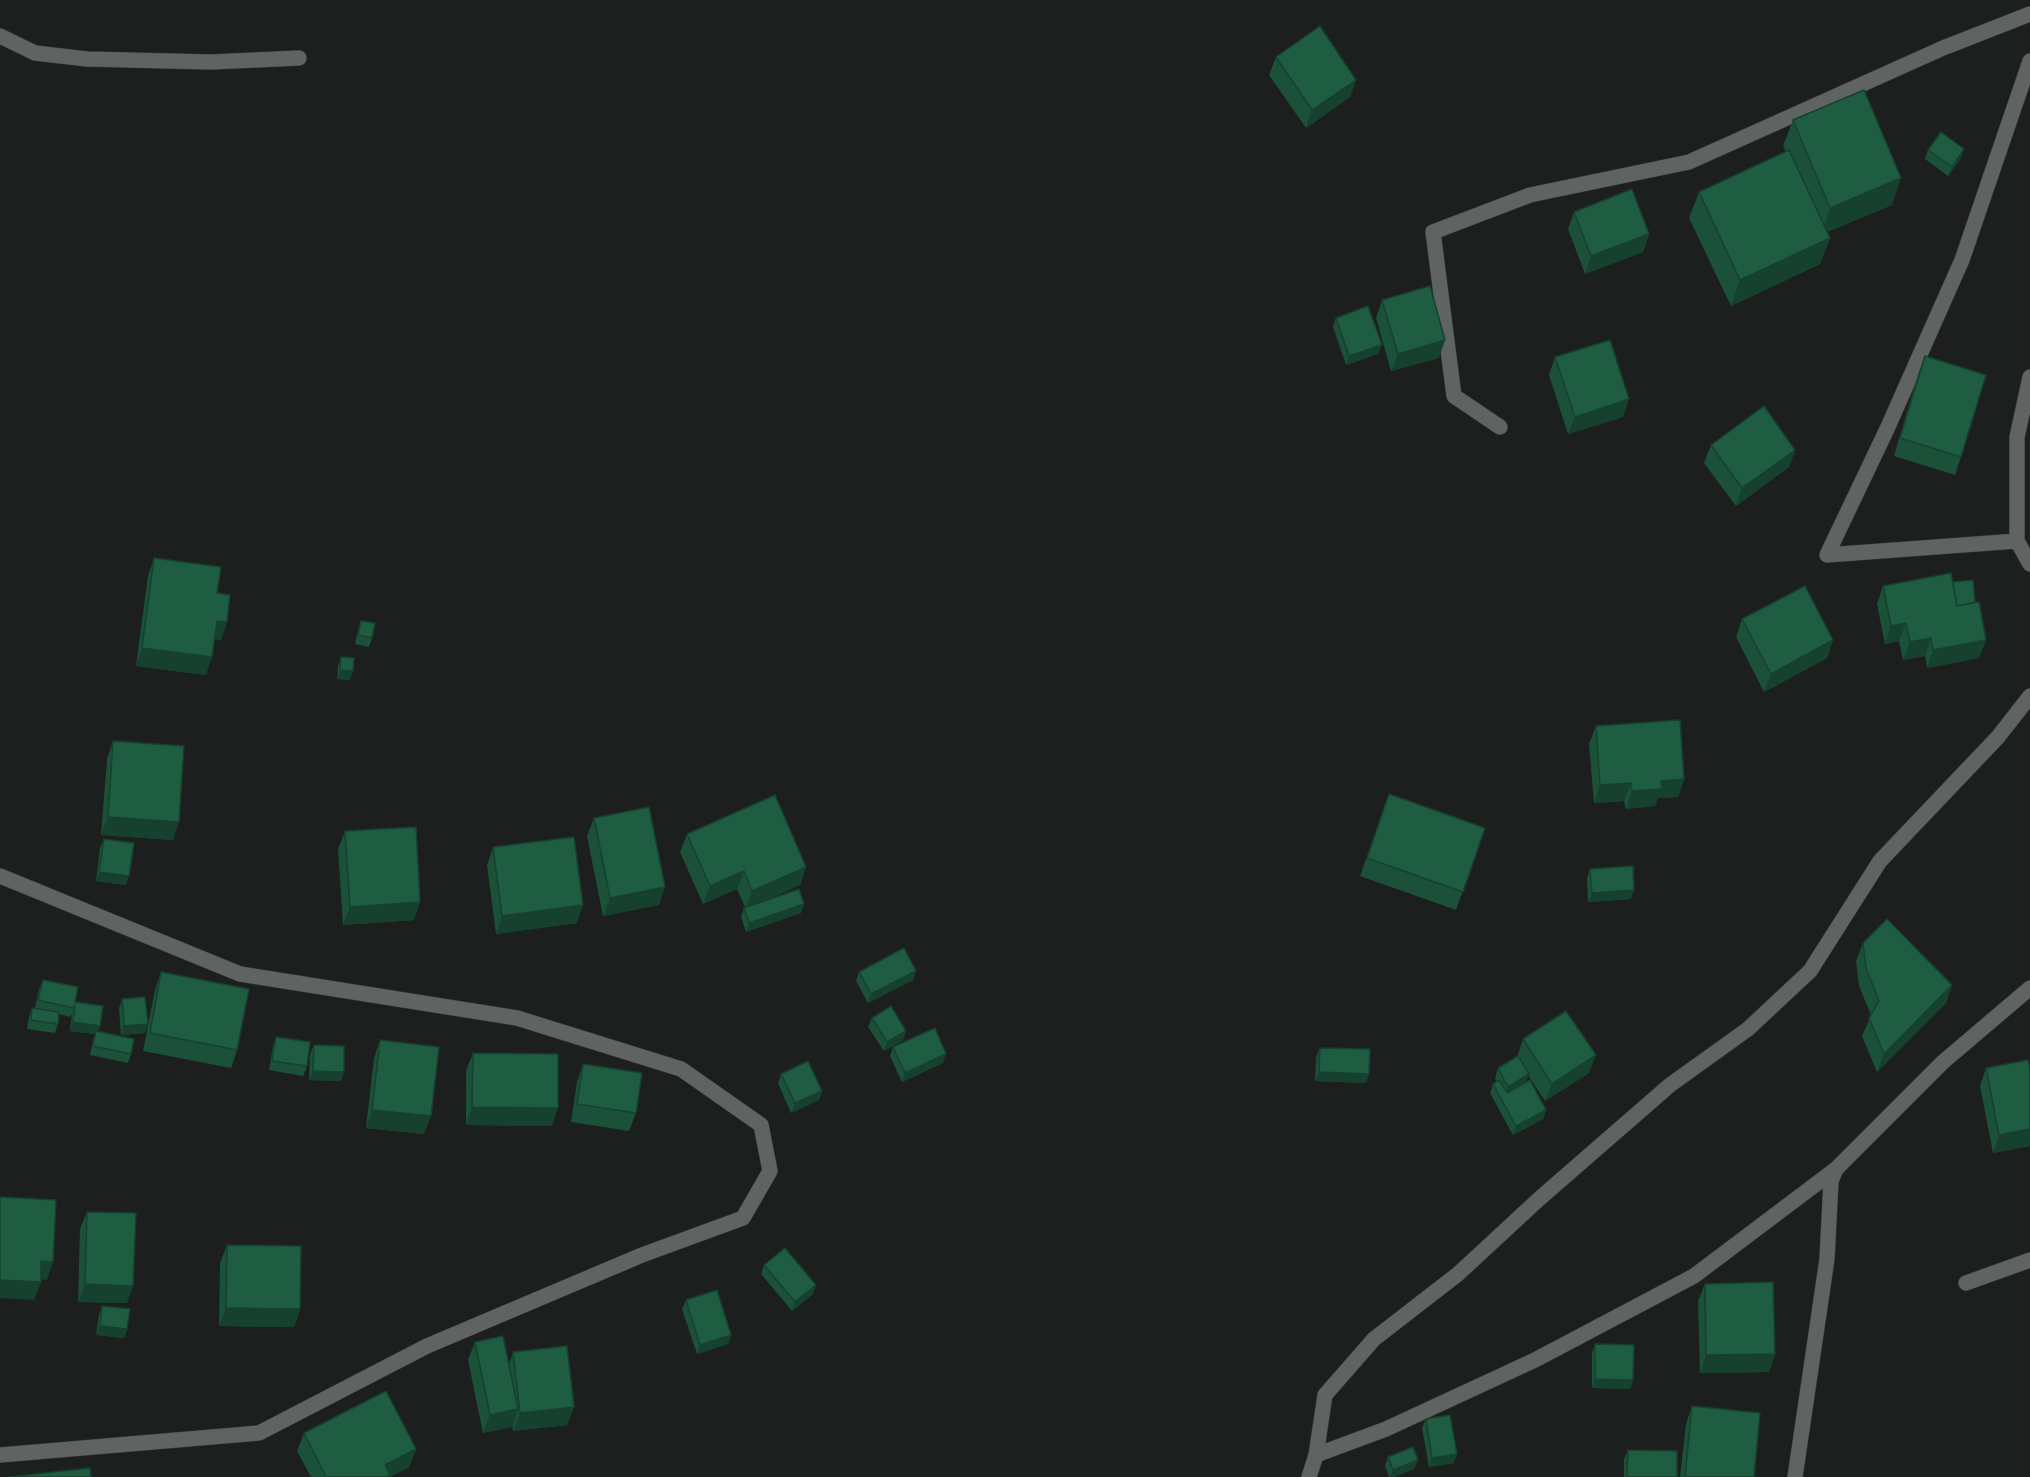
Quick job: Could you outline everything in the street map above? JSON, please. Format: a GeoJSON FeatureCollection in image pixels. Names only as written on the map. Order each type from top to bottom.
{"type":"FeatureCollection","features":[{"type":"Feature","properties":{"kind":"street"},"geometry":{"type":"LineString","coordinates":[[1500,427],[1454,396],[1433,232],[1530,195],[1689,162],[1943,48],[2030,14]]}},
{"type":"Feature","properties":{"kind":"street"},"geometry":{"type":"LineString","coordinates":[[0,36],[35,53],[87,59],[211,62],[299,58]]}},
{"type":"Feature","properties":{"kind":"street"},"geometry":{"type":"LineString","coordinates":[[2018,541],[1827,555],[1887,429],[1962,260],[2030,61]]}},
{"type":"Feature","properties":{"kind":"street"},"geometry":{"type":"LineString","coordinates":[[2030,377],[2017,437],[2018,541],[2030,564]]}},
{"type":"Feature","properties":{"kind":"street"},"geometry":{"type":"LineString","coordinates":[[1309,1477],[1316,1455],[1325,1395],[1374,1339],[1458,1274],[1539,1199],[1670,1085],[1748,1029],[1810,970],[1880,861],[1998,737],[2030,696]]}},
{"type":"Feature","properties":{"kind":"street"},"geometry":{"type":"LineString","coordinates":[[0,876],[240,974],[517,1018],[681,1069],[761,1125],[770,1171],[743,1218],[642,1255],[427,1346],[259,1433],[0,1455]]}},
{"type":"Feature","properties":{"kind":"street"},"geometry":{"type":"LineString","coordinates":[[1316,1455],[1386,1429],[1535,1360],[1694,1276],[1836,1169],[1943,1062],[2030,988]]}},
{"type":"Feature","properties":{"kind":"street"},"geometry":{"type":"LineString","coordinates":[[1795,1477],[1827,1259],[1831,1180],[1836,1169]]}},
{"type":"Feature","properties":{"kind":"street"},"geometry":{"type":"LineString","coordinates":[[1966,1283],[2030,1260]]}},
{"type":"Feature","properties":{"kind":"building"},"geometry":{"type":"Polygon","coordinates":[[[1320,26],[1356,80],[1312,110],[1276,57],[1320,26]]]}},
{"type":"Feature","properties":{"kind":"building"},"geometry":{"type":"Polygon","coordinates":[[[1864,90],[1901,178],[1830,208],[1793,120],[1864,90]]]}},
{"type":"Feature","properties":{"kind":"building"},"geometry":{"type":"Polygon","coordinates":[[[1941,132],[1964,149],[1952,167],[1928,150],[1941,132]]]}},
{"type":"Feature","properties":{"kind":"building"},"geometry":{"type":"Polygon","coordinates":[[[1789,150],[1830,238],[1740,280],[1699,192],[1789,150]]]}},
{"type":"Feature","properties":{"kind":"building"},"geometry":{"type":"Polygon","coordinates":[[[1632,189],[1649,234],[1591,256],[1574,212],[1632,189]]]}},
{"type":"Feature","properties":{"kind":"building"},"geometry":{"type":"Polygon","coordinates":[[[1430,286],[1445,340],[1398,354],[1382,300],[1430,286]]]}},
{"type":"Feature","properties":{"kind":"building"},"geometry":{"type":"Polygon","coordinates":[[[1368,306],[1382,345],[1349,356],[1336,318],[1368,306]]]}},
{"type":"Feature","properties":{"kind":"building"},"geometry":{"type":"Polygon","coordinates":[[[1610,340],[1629,399],[1575,417],[1555,357],[1610,340]]]}},
{"type":"Feature","properties":{"kind":"building"},"geometry":{"type":"Polygon","coordinates":[[[1925,356],[1986,375],[1961,457],[1900,438],[1925,356]]]}},
{"type":"Feature","properties":{"kind":"building"},"geometry":{"type":"Polygon","coordinates":[[[1764,406],[1795,450],[1742,488],[1711,445],[1764,406]]]}},
{"type":"Feature","properties":{"kind":"building"},"geometry":{"type":"Polygon","coordinates":[[[154,558],[221,567],[217,593],[230,595],[227,622],[217,621],[212,657],[142,648],[154,558]]]}},
{"type":"Feature","properties":{"kind":"building"},"geometry":{"type":"Polygon","coordinates":[[[1951,573],[1957,606],[1979,602],[1986,640],[1933,650],[1931,638],[1910,642],[1906,623],[1891,626],[1883,586],[1951,573]]]}},
{"type":"Feature","properties":{"kind":"building"},"geometry":{"type":"Polygon","coordinates":[[[1973,580],[1975,602],[1957,606],[1953,582],[1973,580]]]}},
{"type":"Feature","properties":{"kind":"building"},"geometry":{"type":"Polygon","coordinates":[[[1805,586],[1833,640],[1771,674],[1742,619],[1805,586]]]}},
{"type":"Feature","properties":{"kind":"building"},"geometry":{"type":"Polygon","coordinates":[[[361,621],[375,623],[372,638],[358,635],[361,621]]]}},
{"type":"Feature","properties":{"kind":"building"},"geometry":{"type":"Polygon","coordinates":[[[341,657],[354,658],[353,671],[340,670],[341,657]]]}},
{"type":"Feature","properties":{"kind":"building"},"geometry":{"type":"Polygon","coordinates":[[[1680,720],[1684,779],[1661,781],[1662,789],[1632,791],[1631,783],[1600,785],[1596,726],[1680,720]]]}},
{"type":"Feature","properties":{"kind":"building"},"geometry":{"type":"Polygon","coordinates":[[[113,741],[184,746],[179,822],[108,817],[113,741]]]}},
{"type":"Feature","properties":{"kind":"building"},"geometry":{"type":"Polygon","coordinates":[[[1389,794],[1485,828],[1463,892],[1367,858],[1389,794]]]}},
{"type":"Feature","properties":{"kind":"building"},"geometry":{"type":"Polygon","coordinates":[[[775,795],[806,867],[752,891],[744,871],[710,886],[687,834],[775,795]]]}},
{"type":"Feature","properties":{"kind":"building"},"geometry":{"type":"Polygon","coordinates":[[[649,807],[665,887],[610,898],[594,818],[649,807]]]}},
{"type":"Feature","properties":{"kind":"building"},"geometry":{"type":"Polygon","coordinates":[[[416,827],[420,902],[350,907],[345,831],[416,827]]]}},
{"type":"Feature","properties":{"kind":"building"},"geometry":{"type":"Polygon","coordinates":[[[574,837],[583,905],[502,916],[493,847],[574,837]]]}},
{"type":"Feature","properties":{"kind":"building"},"geometry":{"type":"Polygon","coordinates":[[[104,839],[134,843],[129,876],[99,872],[104,839]]]}},
{"type":"Feature","properties":{"kind":"building"},"geometry":{"type":"Polygon","coordinates":[[[1633,866],[1634,890],[1592,893],[1590,869],[1633,866]]]}},
{"type":"Feature","properties":{"kind":"building"},"geometry":{"type":"Polygon","coordinates":[[[799,889],[804,904],[749,923],[744,908],[799,889]]]}},
{"type":"Feature","properties":{"kind":"building"},"geometry":{"type":"Polygon","coordinates":[[[1887,919],[1952,985],[1884,1054],[1869,1018],[1879,1001],[1866,968],[1863,943],[1887,919]]]}},
{"type":"Feature","properties":{"kind":"building"},"geometry":{"type":"Polygon","coordinates":[[[904,948],[916,971],[871,994],[859,972],[904,948]]]}},
{"type":"Feature","properties":{"kind":"building"},"geometry":{"type":"Polygon","coordinates":[[[161,972],[249,989],[237,1050],[150,1033],[161,972]]]}},
{"type":"Feature","properties":{"kind":"building"},"geometry":{"type":"Polygon","coordinates":[[[43,980],[78,987],[75,1002],[103,1006],[100,1026],[73,1022],[75,1005],[74,1008],[38,1000],[43,980]]]}},
{"type":"Feature","properties":{"kind":"building"},"geometry":{"type":"Polygon","coordinates":[[[145,997],[148,1024],[124,1026],[122,999],[145,997]]]}},
{"type":"Feature","properties":{"kind":"building"},"geometry":{"type":"Polygon","coordinates":[[[891,1006],[906,1031],[887,1042],[872,1018],[891,1006]]]}},
{"type":"Feature","properties":{"kind":"building"},"geometry":{"type":"Polygon","coordinates":[[[32,1008],[59,1012],[58,1024],[31,1020],[32,1008]]]}},
{"type":"Feature","properties":{"kind":"building"},"geometry":{"type":"Polygon","coordinates":[[[1566,1011],[1596,1055],[1552,1084],[1523,1039],[1566,1011]]]}},
{"type":"Feature","properties":{"kind":"building"},"geometry":{"type":"Polygon","coordinates":[[[935,1028],[946,1054],[905,1073],[893,1047],[935,1028]]]}},
{"type":"Feature","properties":{"kind":"building"},"geometry":{"type":"Polygon","coordinates":[[[96,1031],[134,1039],[131,1054],[93,1046],[96,1031]]]}},
{"type":"Feature","properties":{"kind":"building"},"geometry":{"type":"Polygon","coordinates":[[[276,1037],[310,1042],[307,1066],[272,1061],[276,1037]]]}},
{"type":"Feature","properties":{"kind":"building"},"geometry":{"type":"Polygon","coordinates":[[[380,1040],[439,1047],[431,1116],[372,1110],[380,1040]]]}},
{"type":"Feature","properties":{"kind":"building"},"geometry":{"type":"Polygon","coordinates":[[[314,1045],[344,1046],[344,1072],[313,1071],[314,1045]]]}},
{"type":"Feature","properties":{"kind":"building"},"geometry":{"type":"Polygon","coordinates":[[[1320,1048],[1370,1049],[1369,1074],[1319,1072],[1320,1048]]]}},
{"type":"Feature","properties":{"kind":"building"},"geometry":{"type":"Polygon","coordinates":[[[473,1053],[558,1054],[558,1108],[472,1107],[473,1053]]]}},
{"type":"Feature","properties":{"kind":"building"},"geometry":{"type":"Polygon","coordinates":[[[1518,1056],[1529,1074],[1508,1087],[1498,1068],[1518,1056]]]}},
{"type":"Feature","properties":{"kind":"building"},"geometry":{"type":"Polygon","coordinates":[[[2028,1060],[2030,1129],[1999,1135],[1986,1068],[2028,1060]]]}},
{"type":"Feature","properties":{"kind":"building"},"geometry":{"type":"Polygon","coordinates":[[[808,1061],[822,1091],[795,1103],[781,1074],[808,1061]]]}},
{"type":"Feature","properties":{"kind":"building"},"geometry":{"type":"Polygon","coordinates":[[[583,1064],[642,1073],[636,1113],[577,1104],[583,1064]]]}},
{"type":"Feature","properties":{"kind":"building"},"geometry":{"type":"Polygon","coordinates":[[[1499,1080],[1507,1093],[1530,1080],[1546,1110],[1516,1126],[1493,1084],[1499,1080]]]}},
{"type":"Feature","properties":{"kind":"building"},"geometry":{"type":"Polygon","coordinates":[[[0,1197],[56,1200],[53,1262],[41,1261],[41,1282],[0,1280],[0,1197]]]}},
{"type":"Feature","properties":{"kind":"building"},"geometry":{"type":"Polygon","coordinates":[[[87,1212],[136,1213],[133,1286],[85,1284],[87,1212]]]}},
{"type":"Feature","properties":{"kind":"building"},"geometry":{"type":"Polygon","coordinates":[[[227,1245],[301,1246],[300,1309],[226,1308],[227,1245]]]}},
{"type":"Feature","properties":{"kind":"building"},"geometry":{"type":"Polygon","coordinates":[[[785,1248],[816,1285],[795,1302],[764,1265],[785,1248]]]}},
{"type":"Feature","properties":{"kind":"building"},"geometry":{"type":"Polygon","coordinates":[[[1773,1282],[1775,1354],[1706,1355],[1705,1284],[1773,1282]]]}},
{"type":"Feature","properties":{"kind":"building"},"geometry":{"type":"Polygon","coordinates":[[[717,1290],[731,1335],[700,1345],[686,1300],[717,1290]]]}},
{"type":"Feature","properties":{"kind":"building"},"geometry":{"type":"Polygon","coordinates":[[[102,1306],[130,1309],[127,1329],[100,1326],[102,1306]]]}},
{"type":"Feature","properties":{"kind":"building"},"geometry":{"type":"Polygon","coordinates":[[[503,1336],[518,1409],[490,1415],[475,1342],[503,1336]]]}},
{"type":"Feature","properties":{"kind":"building"},"geometry":{"type":"Polygon","coordinates":[[[1595,1344],[1634,1345],[1633,1380],[1595,1379],[1595,1344]]]}},
{"type":"Feature","properties":{"kind":"building"},"geometry":{"type":"Polygon","coordinates":[[[567,1346],[574,1407],[520,1413],[513,1352],[567,1346]]]}},
{"type":"Feature","properties":{"kind":"building"},"geometry":{"type":"Polygon","coordinates":[[[386,1391],[416,1449],[385,1465],[390,1475],[386,1477],[326,1477],[304,1433],[386,1391]]]}},
{"type":"Feature","properties":{"kind":"building"},"geometry":{"type":"Polygon","coordinates":[[[1692,1406],[1760,1413],[1754,1477],[1685,1477],[1692,1406]]]}},
{"type":"Feature","properties":{"kind":"building"},"geometry":{"type":"Polygon","coordinates":[[[1450,1415],[1457,1454],[1432,1458],[1426,1419],[1450,1415]]]}},
{"type":"Feature","properties":{"kind":"building"},"geometry":{"type":"Polygon","coordinates":[[[1413,1447],[1418,1460],[1393,1470],[1388,1457],[1413,1447]]]}},
{"type":"Feature","properties":{"kind":"building"},"geometry":{"type":"Polygon","coordinates":[[[1628,1450],[1677,1451],[1677,1477],[1627,1477],[1628,1450]]]}},
{"type":"Feature","properties":{"kind":"building"},"geometry":{"type":"Polygon","coordinates":[[[90,1468],[91,1477],[9,1477],[90,1468]]]}}]}
